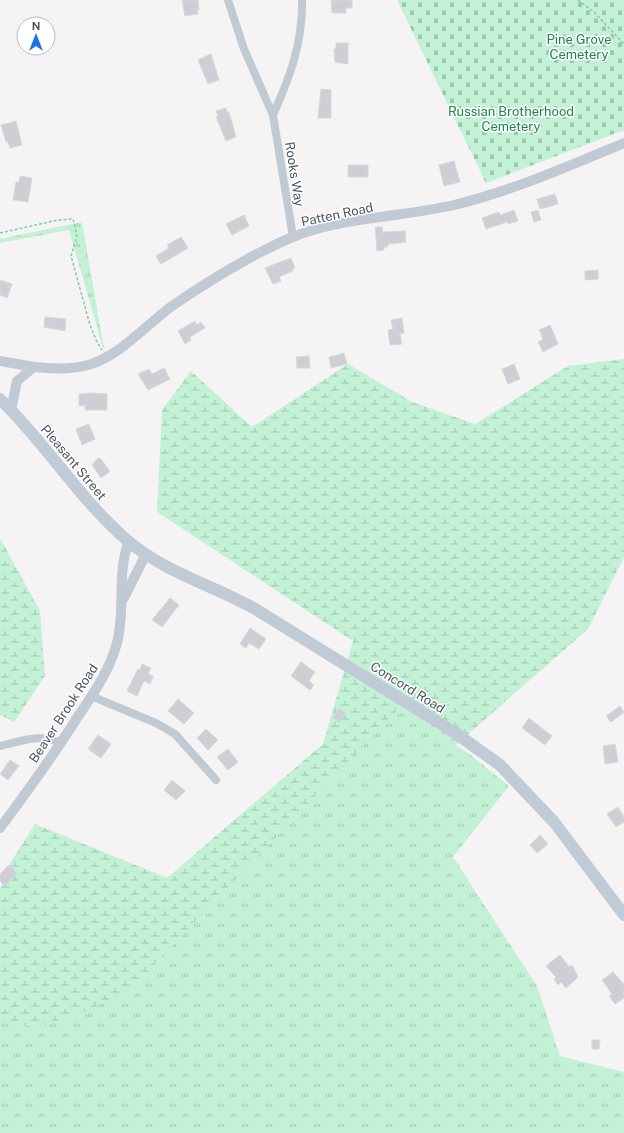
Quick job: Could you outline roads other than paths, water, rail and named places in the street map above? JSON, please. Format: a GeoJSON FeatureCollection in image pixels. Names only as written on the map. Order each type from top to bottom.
{"type":"FeatureCollection","features":[{"type":"Feature","properties":{"kind":"main road","name":"Pleasant Street"},"geometry":{"type":"LineString","coordinates":[[0,398],[89,503],[129,541]]}},
{"type":"Feature","properties":{"kind":"main road","name":"Concord Road"},"geometry":{"type":"LineString","coordinates":[[129,541],[146,554],[192,579],[257,610],[471,744],[500,765],[554,822],[624,915]]}},
{"type":"Feature","properties":{"kind":"street","name":"Rooks Way"},"geometry":{"type":"LineString","coordinates":[[228,0],[244,49],[273,115],[293,237]]}},
{"type":"Feature","properties":{"kind":"street"},"geometry":{"type":"LineString","coordinates":[[273,115],[289,78],[297,52],[302,23],[302,0]]}},
{"type":"Feature","properties":{"kind":"street","name":"Patten Road"},"geometry":{"type":"LineString","coordinates":[[0,361],[34,367],[75,368],[100,361],[134,339],[184,299],[234,267],[293,237],[340,224],[417,212],[473,200],[566,167],[624,143]]}},
{"type":"Feature","properties":{"kind":"street"},"geometry":{"type":"LineString","coordinates":[[11,410],[17,381],[34,367]]}},
{"type":"Feature","properties":{"kind":"street","name":"Beaver Brook Road"},"geometry":{"type":"LineString","coordinates":[[0,828],[61,743],[111,662],[122,626],[123,556],[129,541]]}},
{"type":"Feature","properties":{"kind":"street","name":"Beaver Brook Road"},"geometry":{"type":"LineString","coordinates":[[122,602],[146,554]]}},
{"type":"Feature","properties":{"kind":"street"},"geometry":{"type":"LineString","coordinates":[[91,696],[156,723],[175,734],[216,780]]}},
{"type":"Feature","properties":{"kind":"street"},"geometry":{"type":"LineString","coordinates":[[0,746],[36,738],[48,737],[61,743]]}},
{"type":"Feature","properties":{"kind":"park label","name":"Pine Grove Cemetery"},"geometry":{"type":"Point","coordinates":[579,46]}},
{"type":"Feature","properties":{"kind":"park label","name":"Russian Brotherhood Cemetery"},"geometry":{"type":"Point","coordinates":[511,118]}}]}
